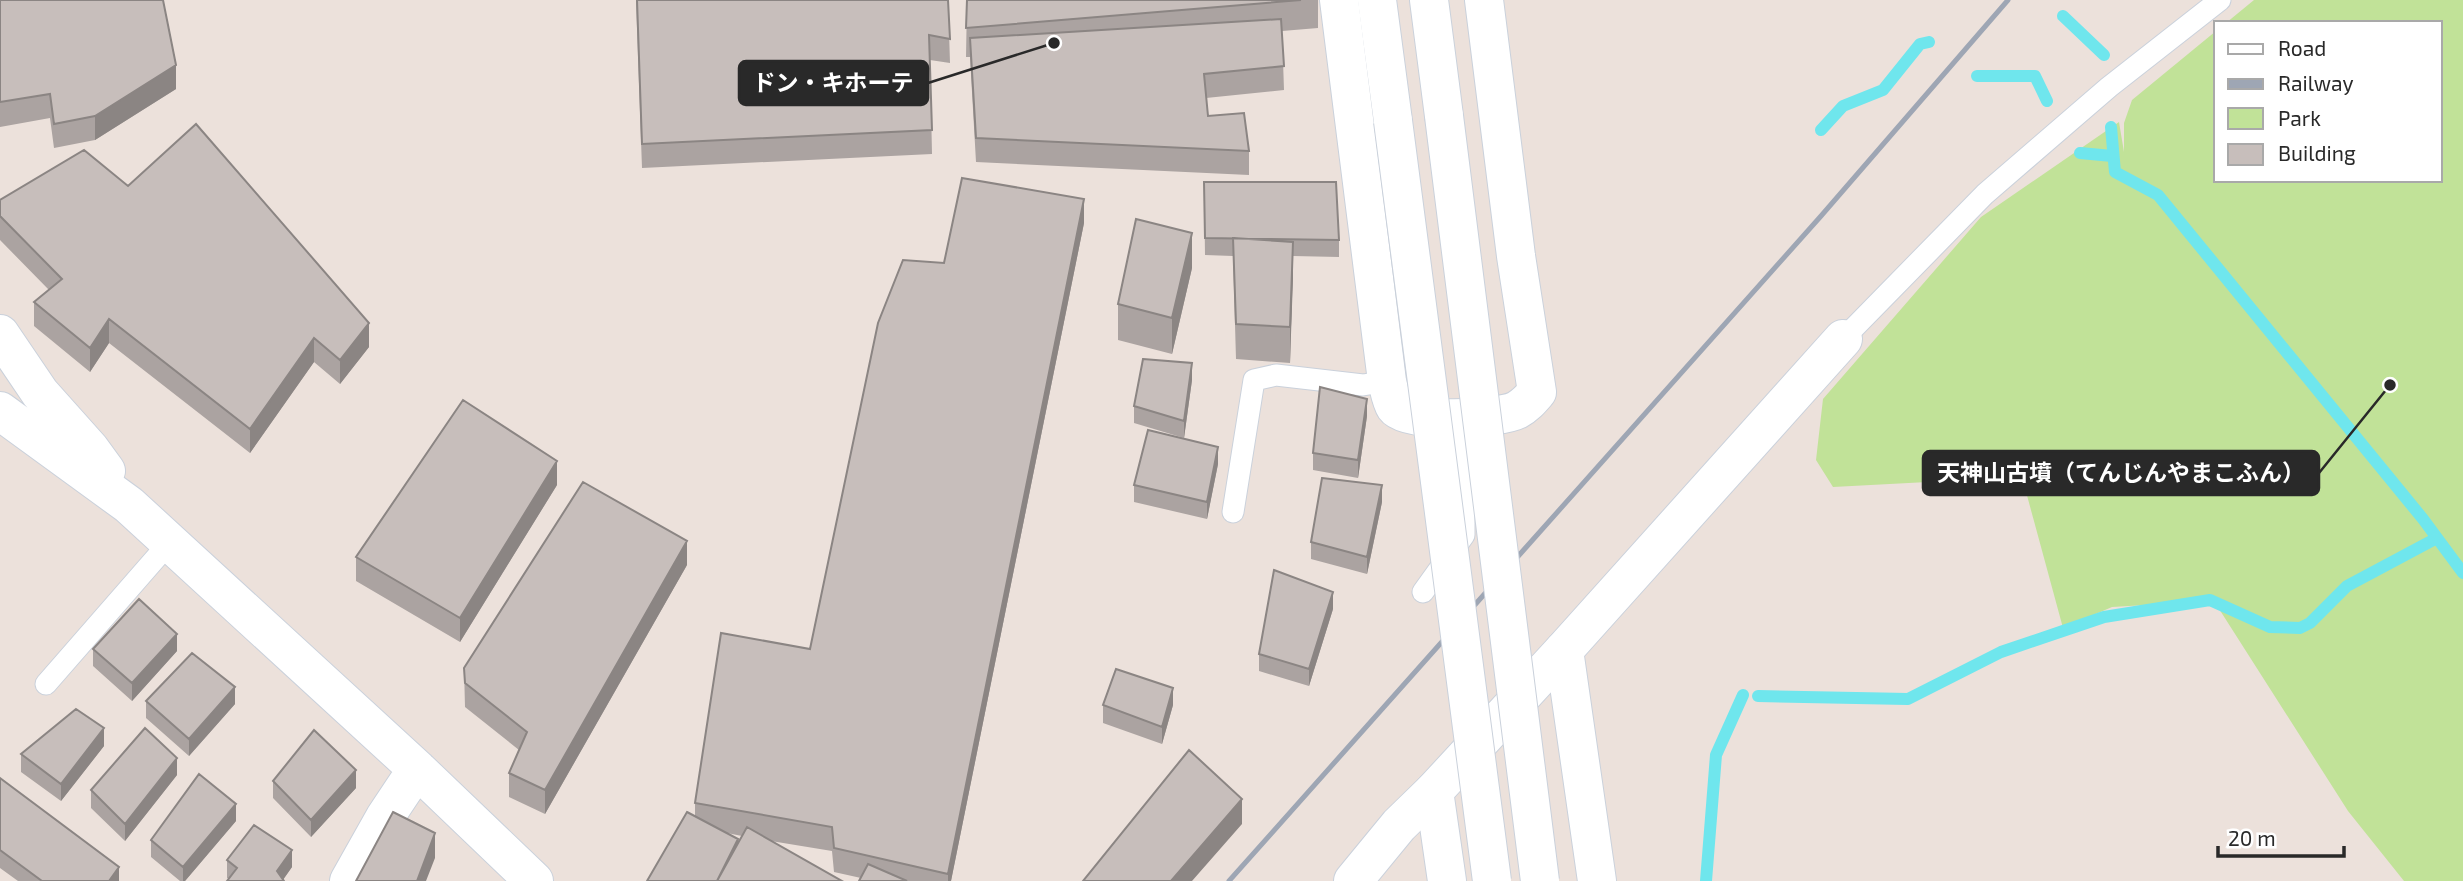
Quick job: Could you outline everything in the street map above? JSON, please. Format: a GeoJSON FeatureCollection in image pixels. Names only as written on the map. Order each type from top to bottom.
{"type":"FeatureCollection","features":[{"type":"Feature","properties":{"kind":"street"},"geometry":{"type":"LineString","coordinates":[[1339,0],[1387,381],[1396,408],[1405,414],[1464,418],[1515,411],[1529,402],[1537,392],[1484,0]]}},
{"type":"Feature","properties":{"kind":"street"},"geometry":{"type":"LineString","coordinates":[[1377,0],[1492,881]]}},
{"type":"Feature","properties":{"kind":"street"},"geometry":{"type":"LineString","coordinates":[[1429,0],[1540,881]]}},
{"type":"Feature","properties":{"kind":"street"},"geometry":{"type":"LineString","coordinates":[[0,334],[40,393],[90,449],[129,505]]}},
{"type":"Feature","properties":{"kind":"street"},"geometry":{"type":"LineString","coordinates":[[1353,881],[1399,825],[1434,791],[1564,649],[1843,339]]}},
{"type":"Feature","properties":{"kind":"street"},"geometry":{"type":"LineString","coordinates":[[0,411],[129,505],[417,769],[534,881]]}},
{"type":"Feature","properties":{"kind":"street"},"geometry":{"type":"LineString","coordinates":[[1564,649],[1597,881]]}},
{"type":"Feature","properties":{"kind":"street"},"geometry":{"type":"LineString","coordinates":[[349,881],[385,817],[417,769]]}},
{"type":"Feature","properties":{"kind":"street"},"geometry":{"type":"LineString","coordinates":[[1434,791],[1447,881]]}},
{"type":"Feature","properties":{"kind":"lane"},"geometry":{"type":"LineString","coordinates":[[1843,339],[1985,194],[2109,87],[2220,0]]}},
{"type":"Feature","properties":{"kind":"lane"},"geometry":{"type":"LineString","coordinates":[[1233,512],[1254,380],[1276,375],[1363,385],[1387,381]]}},
{"type":"Feature","properties":{"kind":"lane"},"geometry":{"type":"LineString","coordinates":[[1423,592],[1464,535],[1464,418]]}},
{"type":"Feature","properties":{"kind":"lane"},"geometry":{"type":"LineString","coordinates":[[46,684],[169,543]]}},
{"type":"Feature","properties":{"kind":"green space"},"geometry":{"type":"Polygon","coordinates":[[[2254,0],[2463,0],[2463,881],[2404,881],[2348,811],[2214,601],[2112,607],[2063,628],[2022,477],[1833,487],[1816,460],[1823,399],[1981,217],[2119,122],[2124,152],[2124,123],[2132,100],[2214,33],[2214,182],[2442,182],[2442,21],[2228,21],[2254,0]]]}},
{"type":"Feature","properties":{"kind":"building"},"geometry":{"type":"Polygon","coordinates":[[[0,0],[163,0],[176,65],[95,116],[54,124],[50,94],[0,102],[0,0]]]}},
{"type":"Feature","properties":{"kind":"building"},"geometry":{"type":"Polygon","coordinates":[[[637,0],[948,0],[950,39],[929,35],[932,130],[642,144],[637,0]]]}},
{"type":"Feature","properties":{"kind":"building"},"geometry":{"type":"Polygon","coordinates":[[[967,0],[1301,0],[966,28],[967,0]]]}},
{"type":"Feature","properties":{"kind":"building"},"geometry":{"type":"Polygon","coordinates":[[[1281,19],[1284,66],[1204,74],[1208,116],[1244,113],[1249,151],[976,138],[970,38],[1281,19]]]}},
{"type":"Feature","properties":{"kind":"building"},"geometry":{"type":"Polygon","coordinates":[[[196,124],[369,323],[340,360],[314,338],[250,429],[109,319],[90,348],[34,302],[62,279],[0,216],[0,200],[84,150],[128,186],[196,124]]]}},
{"type":"Feature","properties":{"kind":"building"},"geometry":{"type":"Polygon","coordinates":[[[962,178],[1084,199],[948,874],[834,848],[832,827],[695,803],[721,633],[810,649],[878,323],[903,260],[944,263],[962,178]]]}},
{"type":"Feature","properties":{"kind":"building"},"geometry":{"type":"Polygon","coordinates":[[[1204,182],[1336,182],[1339,240],[1205,238],[1204,182]]]}},
{"type":"Feature","properties":{"kind":"building"},"geometry":{"type":"Polygon","coordinates":[[[1136,219],[1192,233],[1172,318],[1118,304],[1136,219]]]}},
{"type":"Feature","properties":{"kind":"building"},"geometry":{"type":"Polygon","coordinates":[[[1233,238],[1293,242],[1290,327],[1236,324],[1233,238]]]}},
{"type":"Feature","properties":{"kind":"building"},"geometry":{"type":"Polygon","coordinates":[[[1143,359],[1192,363],[1184,421],[1134,406],[1143,359]]]}},
{"type":"Feature","properties":{"kind":"building"},"geometry":{"type":"Polygon","coordinates":[[[1320,387],[1367,399],[1358,460],[1313,453],[1320,387]]]}},
{"type":"Feature","properties":{"kind":"building"},"geometry":{"type":"Polygon","coordinates":[[[463,400],[557,461],[460,618],[356,557],[463,400]]]}},
{"type":"Feature","properties":{"kind":"building"},"geometry":{"type":"Polygon","coordinates":[[[1148,430],[1218,447],[1207,502],[1134,485],[1148,430]]]}},
{"type":"Feature","properties":{"kind":"building"},"geometry":{"type":"Polygon","coordinates":[[[1322,478],[1382,485],[1367,557],[1311,542],[1322,478]]]}},
{"type":"Feature","properties":{"kind":"building"},"geometry":{"type":"Polygon","coordinates":[[[583,482],[687,541],[545,790],[509,773],[527,732],[465,683],[464,668],[583,482]]]}},
{"type":"Feature","properties":{"kind":"building"},"geometry":{"type":"Polygon","coordinates":[[[1274,570],[1333,592],[1309,669],[1259,654],[1274,570]]]}},
{"type":"Feature","properties":{"kind":"building"},"geometry":{"type":"Polygon","coordinates":[[[139,599],[177,634],[132,683],[93,649],[139,599]]]}},
{"type":"Feature","properties":{"kind":"building"},"geometry":{"type":"Polygon","coordinates":[[[192,653],[235,687],[189,739],[146,701],[192,653]]]}},
{"type":"Feature","properties":{"kind":"building"},"geometry":{"type":"Polygon","coordinates":[[[1116,669],[1173,688],[1162,727],[1103,705],[1116,669]]]}},
{"type":"Feature","properties":{"kind":"building"},"geometry":{"type":"Polygon","coordinates":[[[76,709],[104,728],[61,784],[21,754],[76,709]]]}},
{"type":"Feature","properties":{"kind":"building"},"geometry":{"type":"Polygon","coordinates":[[[145,728],[177,758],[125,824],[91,790],[145,728]]]}},
{"type":"Feature","properties":{"kind":"building"},"geometry":{"type":"Polygon","coordinates":[[[314,730],[356,770],[311,820],[273,781],[314,730]]]}},
{"type":"Feature","properties":{"kind":"building"},"geometry":{"type":"Polygon","coordinates":[[[1189,750],[1242,799],[1171,881],[1083,881],[1189,750]]]}},
{"type":"Feature","properties":{"kind":"building"},"geometry":{"type":"Polygon","coordinates":[[[199,774],[236,804],[183,867],[151,840],[199,774]]]}},
{"type":"Feature","properties":{"kind":"building"},"geometry":{"type":"Polygon","coordinates":[[[0,778],[119,867],[109,881],[42,881],[0,850],[0,778]]]}},
{"type":"Feature","properties":{"kind":"building"},"geometry":{"type":"Polygon","coordinates":[[[393,812],[435,833],[417,881],[356,881],[393,812]]]}},
{"type":"Feature","properties":{"kind":"building"},"geometry":{"type":"Polygon","coordinates":[[[687,812],[738,839],[717,881],[647,881],[687,812]]]}},
{"type":"Feature","properties":{"kind":"building"},"geometry":{"type":"Polygon","coordinates":[[[254,825],[292,850],[277,871],[284,881],[227,881],[237,868],[227,860],[254,825]]]}},
{"type":"Feature","properties":{"kind":"building"},"geometry":{"type":"Polygon","coordinates":[[[747,827],[842,881],[717,881],[747,827]]]}},
{"type":"Feature","properties":{"kind":"building"},"geometry":{"type":"Polygon","coordinates":[[[868,864],[907,881],[859,881],[868,864]]]}},
{"type":"Feature","properties":{"kind":"waterway"},"geometry":{"type":"LineString","coordinates":[[2063,16],[2104,55]]}},
{"type":"Feature","properties":{"kind":"waterway"},"geometry":{"type":"LineString","coordinates":[[1821,130],[1843,106],[1883,90],[1920,44],[1929,42]]}},
{"type":"Feature","properties":{"kind":"waterway"},"geometry":{"type":"LineString","coordinates":[[1977,76],[2035,76],[2047,101]]}},
{"type":"Feature","properties":{"kind":"waterway"},"geometry":{"type":"LineString","coordinates":[[2111,127],[2115,172],[2158,195],[2423,519],[2463,573]]}},
{"type":"Feature","properties":{"kind":"waterway"},"geometry":{"type":"LineString","coordinates":[[2080,153],[2112,156]]}},
{"type":"Feature","properties":{"kind":"waterway"},"geometry":{"type":"LineString","coordinates":[[1758,696],[1908,699],[2001,652],[2104,617],[2210,600],[2270,627],[2300,628],[2310,623],[2347,586],[2437,538]]}},
{"type":"Feature","properties":{"kind":"waterway"},"geometry":{"type":"LineString","coordinates":[[1706,881],[1716,755],[1743,695]]}},
{"type":"Feature","properties":{"kind":"railway"},"geometry":{"type":"LineString","coordinates":[[1229,881],[1821,216],[2008,0]]}},
{"type":"Feature","properties":{"kind":"place","name":"ドン・キホーテ"},"geometry":{"type":"Point","coordinates":[1054,43]}},
{"type":"Feature","properties":{"kind":"place","name":"天神山古墳（てんじんやまこふん）"},"geometry":{"type":"Point","coordinates":[2390,385]}}]}
